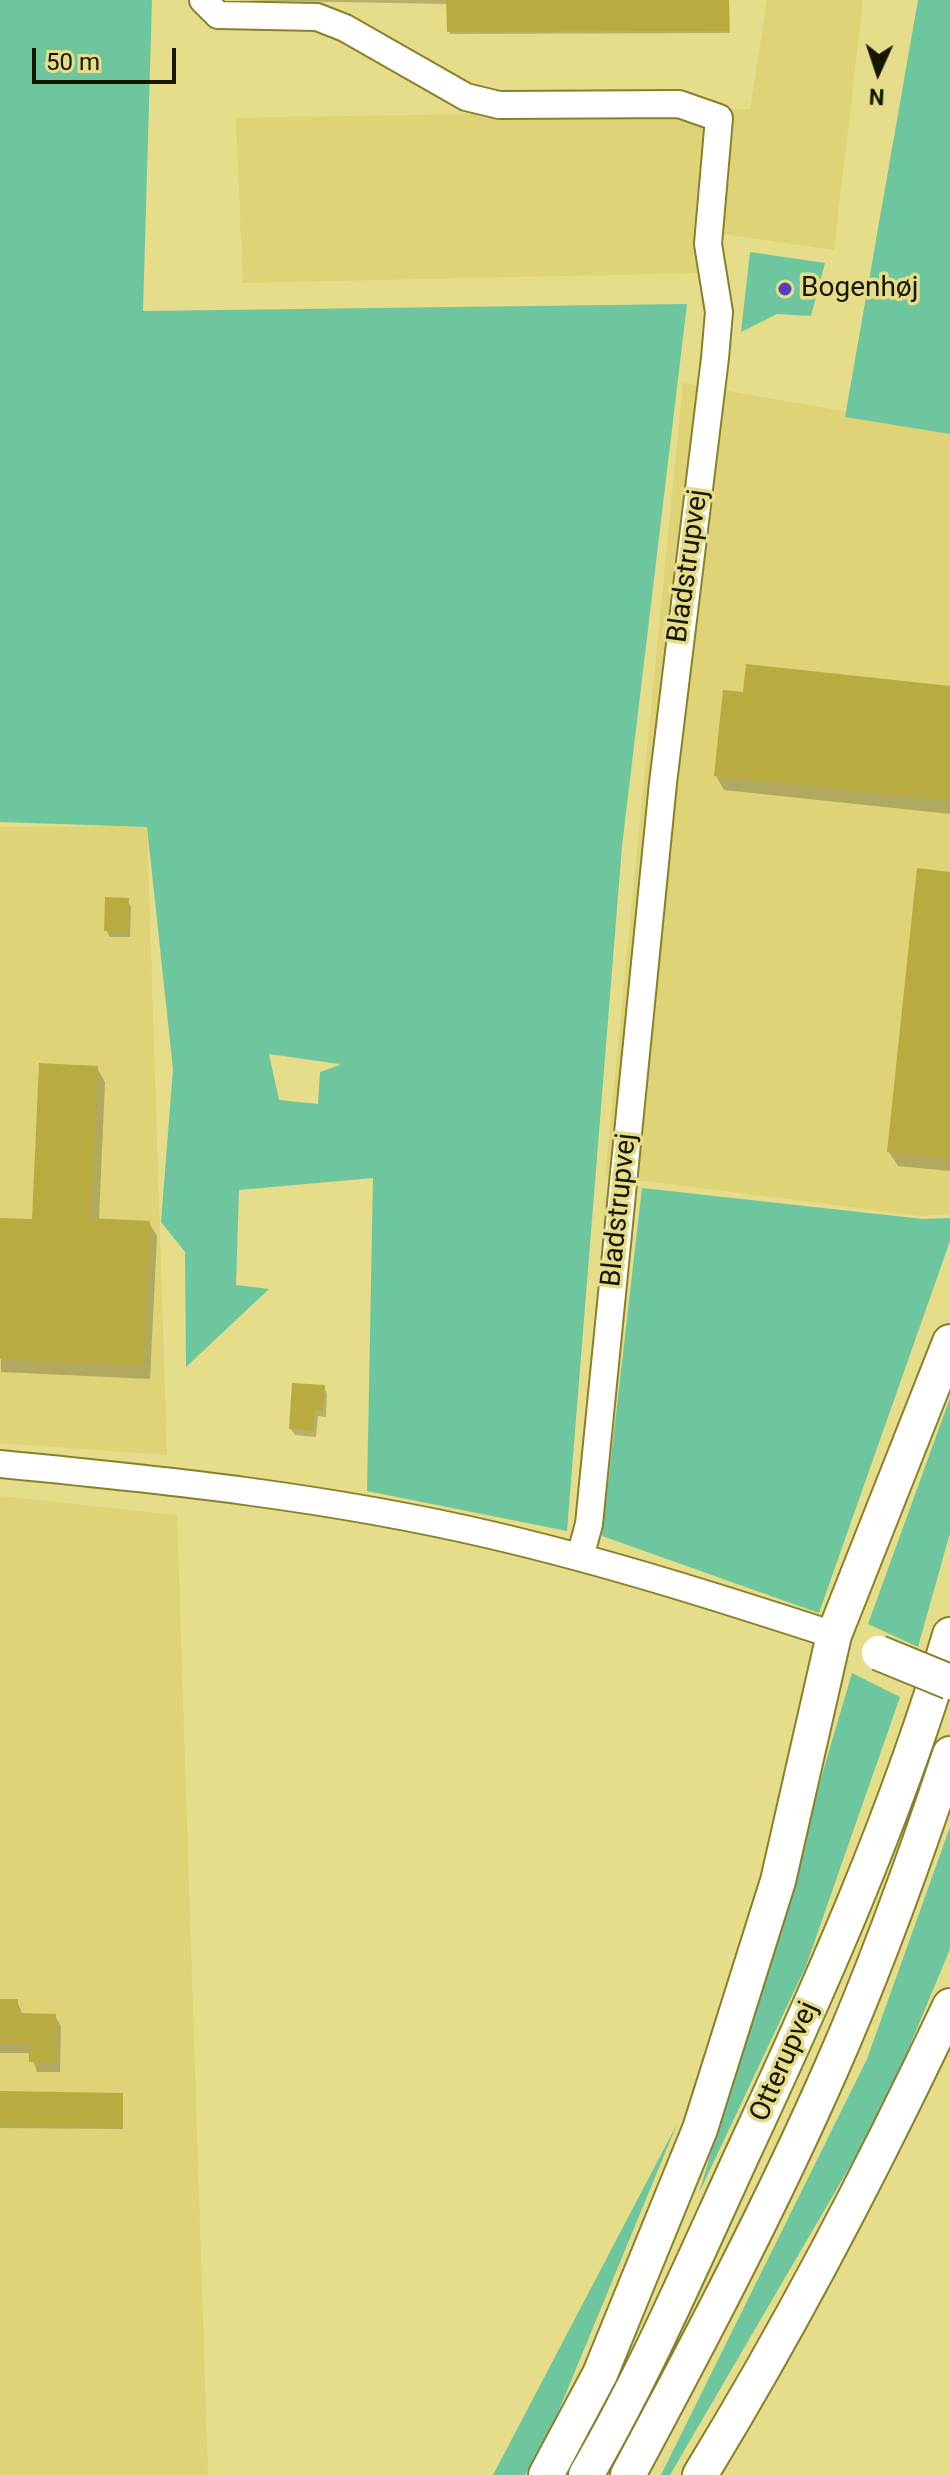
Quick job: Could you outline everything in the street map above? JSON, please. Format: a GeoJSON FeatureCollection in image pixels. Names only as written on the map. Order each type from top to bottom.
{"type":"FeatureCollection","features":[{"type":"Feature","properties":{"kind":"main road"},"geometry":{"type":"LineString","coordinates":[[546,2475],[600,2374],[700,2129],[778,1881],[834,1635],[950,1342]]}},
{"type":"Feature","properties":{"kind":"main road"},"geometry":{"type":"LineString","coordinates":[[834,1635],[950,1682]]}},
{"type":"Feature","properties":{"kind":"main road","name":"Otterupvej"},"geometry":{"type":"LineString","coordinates":[[586,2475],[630,2400],[792,2049],[874,1856],[950,1635]]}},
{"type":"Feature","properties":{"kind":"main road","name":"Otterupvej"},"geometry":{"type":"LineString","coordinates":[[628,2475],[722,2300],[833,2066],[916,1855],[950,1754]]}},
{"type":"Feature","properties":{"kind":"main road"},"geometry":{"type":"LineString","coordinates":[[700,2475],[763,2372],[875,2163],[950,2006]]}},
{"type":"Feature","properties":{"kind":"street","name":"Bladstrupvej"},"geometry":{"type":"LineString","coordinates":[[203,0],[218,15],[317,17],[345,28],[466,97],[499,105],[679,104],[719,118],[708,244],[719,312],[715,358],[677,652],[589,1524],[580,1557]]}},
{"type":"Feature","properties":{"kind":"street"},"geometry":{"type":"LineString","coordinates":[[0,1464],[221,1486],[397,1515],[580,1557],[834,1635]]}},
{"type":"Feature","properties":{"kind":"shaded area"},"geometry":{"type":"Polygon","coordinates":[[[767,0],[863,0],[834,250],[699,231],[699,273],[243,283],[236,118],[750,109],[767,0]]]}},
{"type":"Feature","properties":{"kind":"shaded area"},"geometry":{"type":"Polygon","coordinates":[[[683,383],[950,430],[950,1214],[920,1216],[605,1176],[683,383]]]}},
{"type":"Feature","properties":{"kind":"shaded area"},"geometry":{"type":"Polygon","coordinates":[[[147,826],[167,1455],[0,1443],[0,827],[147,826]]]}},
{"type":"Feature","properties":{"kind":"shaded area"},"geometry":{"type":"Polygon","coordinates":[[[0,1496],[177,1515],[208,2475],[0,2475],[0,1496]]]}},
{"type":"Feature","properties":{"kind":"green space"},"geometry":{"type":"Polygon","coordinates":[[[0,0],[152,0],[143,311],[687,304],[622,846],[567,1531],[367,1491],[373,1178],[239,1190],[236,1285],[269,1289],[186,1367],[185,1252],[161,1222],[173,1069],[147,827],[0,822],[0,0]],[[269,1054],[279,1100],[318,1104],[320,1072],[339,1064],[269,1054]]]}},
{"type":"Feature","properties":{"kind":"green space"},"geometry":{"type":"Polygon","coordinates":[[[918,0],[950,0],[950,434],[845,417],[918,0]]]}},
{"type":"Feature","properties":{"kind":"green space"},"geometry":{"type":"Polygon","coordinates":[[[750,252],[825,263],[811,316],[777,314],[741,332],[750,252]]]}},
{"type":"Feature","properties":{"kind":"green space"},"geometry":{"type":"Polygon","coordinates":[[[642,1188],[923,1219],[950,1218],[950,1241],[819,1613],[602,1536],[642,1188]]]}},
{"type":"Feature","properties":{"kind":"green space"},"geometry":{"type":"Polygon","coordinates":[[[950,1398],[950,1533],[918,1647],[868,1624],[950,1398]]]}},
{"type":"Feature","properties":{"kind":"green space"},"geometry":{"type":"Polygon","coordinates":[[[852,1673],[900,1697],[806,1966],[699,2193],[852,1673]]]}},
{"type":"Feature","properties":{"kind":"green space"},"geometry":{"type":"Polygon","coordinates":[[[950,1827],[950,1949],[884,2108],[670,2475],[661,2475],[867,2059],[950,1827]]]}},
{"type":"Feature","properties":{"kind":"green space"},"geometry":{"type":"Polygon","coordinates":[[[677,2124],[552,2427],[525,2475],[493,2475],[677,2124]]]}},
{"type":"Feature","properties":{"kind":"building"},"geometry":{"type":"Polygon","coordinates":[[[446,0],[729,0],[729,31],[447,32],[446,0]]]}},
{"type":"Feature","properties":{"kind":"building"},"geometry":{"type":"Polygon","coordinates":[[[746,664],[950,686],[950,801],[714,776],[723,690],[743,692],[746,664]]]}},
{"type":"Feature","properties":{"kind":"building"},"geometry":{"type":"Polygon","coordinates":[[[917,868],[950,872],[950,1159],[887,1152],[917,868]]]}},
{"type":"Feature","properties":{"kind":"building"},"geometry":{"type":"Polygon","coordinates":[[[105,897],[129,898],[128,931],[104,931],[105,897]]]}},
{"type":"Feature","properties":{"kind":"building"},"geometry":{"type":"Polygon","coordinates":[[[39,1063],[98,1066],[91,1218],[150,1221],[144,1366],[0,1359],[0,1218],[32,1219],[39,1063]]]}},
{"type":"Feature","properties":{"kind":"building"},"geometry":{"type":"Polygon","coordinates":[[[292,1383],[325,1385],[323,1411],[315,1410],[314,1431],[289,1429],[292,1383]]]}},
{"type":"Feature","properties":{"kind":"building"},"geometry":{"type":"Polygon","coordinates":[[[0,1999],[18,1999],[18,2013],[56,2014],[55,2063],[29,2062],[29,2044],[0,2043],[0,1999]]]}},
{"type":"Feature","properties":{"kind":"building"},"geometry":{"type":"Polygon","coordinates":[[[0,2091],[123,2093],[123,2127],[0,2126],[0,2091]]]}},
{"type":"Feature","properties":{"kind":"place","name":"Bogenhøj"},"geometry":{"type":"Point","coordinates":[785,289]}}]}
